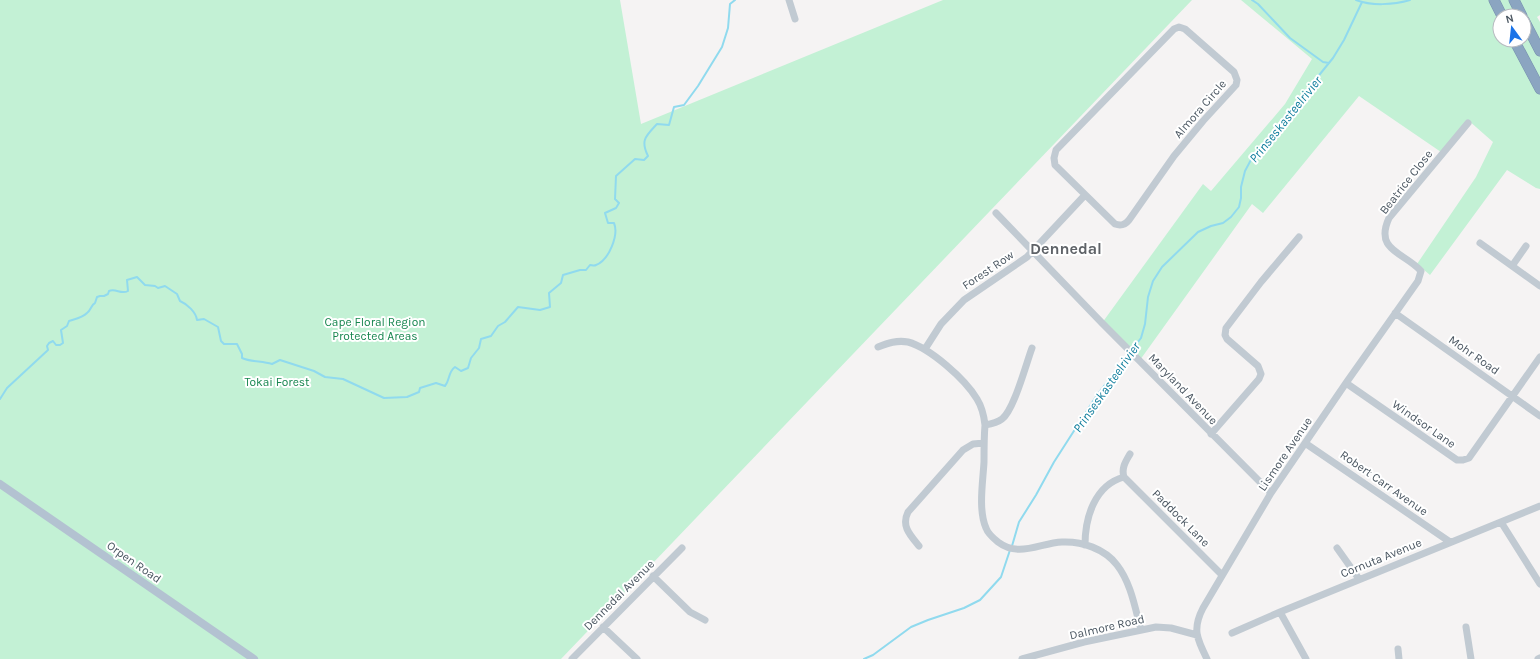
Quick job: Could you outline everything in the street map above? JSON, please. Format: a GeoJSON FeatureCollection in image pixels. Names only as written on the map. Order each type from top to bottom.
{"type":"FeatureCollection","features":[{"type":"Feature","properties":{"kind":"highway"},"geometry":{"type":"LineString","coordinates":[[1532,36],[1540,51]]}},
{"type":"Feature","properties":{"kind":"highway"},"geometry":{"type":"LineString","coordinates":[[1518,48],[1540,89]]}},
{"type":"Feature","properties":{"kind":"main road","name":"Orpen Road"},"geometry":{"type":"LineString","coordinates":[[0,484],[254,659]]}},
{"type":"Feature","properties":{"kind":"street"},"geometry":{"type":"LineString","coordinates":[[789,0],[795,19]]}},
{"type":"Feature","properties":{"kind":"street","name":"Almora Circle"},"geometry":{"type":"LineString","coordinates":[[1174,29],[1185,29],[1234,72],[1237,80],[1236,85],[1174,156],[1126,224],[1119,226],[1115,224],[1085,195],[1055,165],[1054,158],[1056,150],[1174,29]]}},
{"type":"Feature","properties":{"kind":"street","name":"Beatrice Close"},"geometry":{"type":"LineString","coordinates":[[1421,271],[1387,244],[1384,236],[1385,228],[1389,218],[1400,204],[1468,124]]}},
{"type":"Feature","properties":{"kind":"street","name":"Forest Row"},"geometry":{"type":"LineString","coordinates":[[925,349],[941,324],[964,300],[1033,252],[1085,195]]}},
{"type":"Feature","properties":{"kind":"street","name":"Maryland Avenue"},"geometry":{"type":"LineString","coordinates":[[996,213],[1211,434],[1271,493]]}},
{"type":"Feature","properties":{"kind":"street"},"geometry":{"type":"LineString","coordinates":[[1211,434],[1260,379],[1261,374],[1258,366],[1227,339],[1225,335],[1226,328],[1261,282],[1299,237]]}},
{"type":"Feature","properties":{"kind":"street"},"geometry":{"type":"LineString","coordinates":[[1480,243],[1540,286]]}},
{"type":"Feature","properties":{"kind":"street"},"geometry":{"type":"LineString","coordinates":[[1512,266],[1526,246]]}},
{"type":"Feature","properties":{"kind":"street","name":"Lismore Avenue"},"geometry":{"type":"LineString","coordinates":[[1207,659],[1197,635],[1198,618],[1271,493],[1346,383],[1418,282],[1421,271]]}},
{"type":"Feature","properties":{"kind":"street","name":"Mohr Road"},"geometry":{"type":"LineString","coordinates":[[1395,313],[1540,416]]}},
{"type":"Feature","properties":{"kind":"street"},"geometry":{"type":"LineString","coordinates":[[878,347],[898,341],[907,342],[925,349],[962,379],[971,390],[981,407],[985,425],[982,486],[983,513],[986,528],[995,539],[1007,546],[1019,550],[1061,542],[1086,545],[1109,557],[1123,574],[1129,587],[1141,630]]}},
{"type":"Feature","properties":{"kind":"street"},"geometry":{"type":"LineString","coordinates":[[985,425],[996,423],[1004,417],[1012,404],[1032,348]]}},
{"type":"Feature","properties":{"kind":"street","name":"Windsor Lane"},"geometry":{"type":"LineString","coordinates":[[1346,383],[1456,460],[1463,460],[1469,458],[1540,358]]}},
{"type":"Feature","properties":{"kind":"street"},"geometry":{"type":"LineString","coordinates":[[919,546],[910,535],[906,526],[906,517],[908,512],[963,450],[973,444],[984,443]]}},
{"type":"Feature","properties":{"kind":"street","name":"Robert Carr Avenue"},"geometry":{"type":"LineString","coordinates":[[1305,443],[1450,542]]}},
{"type":"Feature","properties":{"kind":"street"},"geometry":{"type":"LineString","coordinates":[[1086,545],[1085,528],[1094,502],[1104,489],[1112,482],[1124,477],[1124,467],[1130,454]]}},
{"type":"Feature","properties":{"kind":"street","name":"Paddock Lane"},"geometry":{"type":"LineString","coordinates":[[1124,477],[1222,575]]}},
{"type":"Feature","properties":{"kind":"street","name":"Cornuta Avenue"},"geometry":{"type":"LineString","coordinates":[[1232,633],[1359,579],[1540,506]]}},
{"type":"Feature","properties":{"kind":"street"},"geometry":{"type":"LineString","coordinates":[[1501,522],[1540,584]]}},
{"type":"Feature","properties":{"kind":"street","name":"Dennedal Avenue"},"geometry":{"type":"LineString","coordinates":[[572,659],[603,626],[682,548]]}},
{"type":"Feature","properties":{"kind":"street"},"geometry":{"type":"LineString","coordinates":[[1337,548],[1359,579]]}},
{"type":"Feature","properties":{"kind":"street"},"geometry":{"type":"LineString","coordinates":[[653,576],[690,612],[705,620]]}},
{"type":"Feature","properties":{"kind":"street"},"geometry":{"type":"LineString","coordinates":[[1280,612],[1306,659]]}},
{"type":"Feature","properties":{"kind":"street"},"geometry":{"type":"LineString","coordinates":[[603,626],[637,659]]}},
{"type":"Feature","properties":{"kind":"street","name":"Dalmore Road"},"geometry":{"type":"LineString","coordinates":[[1022,659],[1084,642],[1141,630],[1164,627],[1197,635]]}},
{"type":"Feature","properties":{"kind":"street"},"geometry":{"type":"LineString","coordinates":[[1466,627],[1471,659]]}},
{"type":"Feature","properties":{"kind":"street"},"geometry":{"type":"LineString","coordinates":[[1398,649],[1399,659]]}},
{"type":"Feature","properties":{"kind":"green space","name":"Cape Floral Region Protected Areas"},"geometry":{"type":"Polygon","coordinates":[[[0,0],[620,0],[641,124],[943,0],[1192,0],[561,659],[0,659],[0,0]]]}},
{"type":"Feature","properties":{"kind":"green space"},"geometry":{"type":"Polygon","coordinates":[[[1241,0],[1540,0],[1540,15],[1537,17],[1540,22],[1540,189],[1507,170],[1430,275],[1417,264],[1476,177],[1493,142],[1468,120],[1441,152],[1359,96],[1263,213],[1252,204],[1140,360],[1102,323],[1203,184],[1211,191],[1285,104],[1312,59],[1241,0]]]}},
{"type":"Feature","properties":{"kind":"waterway"},"geometry":{"type":"LineString","coordinates":[[0,399],[7,388],[48,350],[47,346],[49,343],[53,341],[56,345],[63,343],[61,330],[67,326],[69,321],[85,315],[95,303],[97,297],[104,296],[112,290],[123,292],[128,291],[127,280],[137,277],[145,285],[155,286],[158,288],[165,286],[177,294],[180,301],[193,311],[197,320],[204,319],[218,327],[221,341],[224,344],[237,344],[242,354],[242,358],[272,364],[280,360],[314,371],[325,377],[343,379],[384,398],[407,397],[419,392],[420,388],[436,383],[445,386],[453,369],[455,367],[461,371],[468,368],[471,358],[479,348],[481,339],[491,336],[498,326],[505,322],[518,307],[540,310],[550,307],[549,293],[561,283],[563,275],[580,270],[586,270],[590,265],[596,265],[601,262],[609,253],[614,240],[615,228],[614,223],[608,223],[605,213],[616,208],[619,203],[615,199],[616,176],[635,159],[644,160],[648,156],[644,146],[647,135],[657,124],[669,125],[674,107],[684,105],[698,86],[722,47],[728,28],[730,4],[735,0]]}},
{"type":"Feature","properties":{"kind":"waterway"},"geometry":{"type":"LineString","coordinates":[[1252,0],[1258,4],[1290,38],[1323,62],[1329,63]]}},
{"type":"Feature","properties":{"kind":"waterway"},"geometry":{"type":"LineString","coordinates":[[1356,0],[1383,4],[1410,0]]}},
{"type":"Feature","properties":{"kind":"waterway","name":"Prinseskasteelrivier"},"geometry":{"type":"LineString","coordinates":[[1012,546],[1019,522],[1054,462],[1097,395],[1141,338],[1145,324],[1148,297],[1153,281],[1162,267],[1198,232],[1211,226],[1223,223],[1231,217],[1239,207],[1241,187],[1245,171],[1253,156],[1282,124],[1333,58],[1344,40],[1362,2]]}},
{"type":"Feature","properties":{"kind":"waterway","name":"Prinseskasteelrivier"},"geometry":{"type":"LineString","coordinates":[[864,659],[873,655],[911,627],[964,608],[980,600],[1001,577],[1010,550]]}},
{"type":"Feature","properties":{"kind":"district","name":"Dennedal"},"geometry":{"type":"Point","coordinates":[1066,248]}},
{"type":"Feature","properties":{"kind":"park label","name":"Tokai Forest"},"geometry":{"type":"Point","coordinates":[277,382]}}]}
